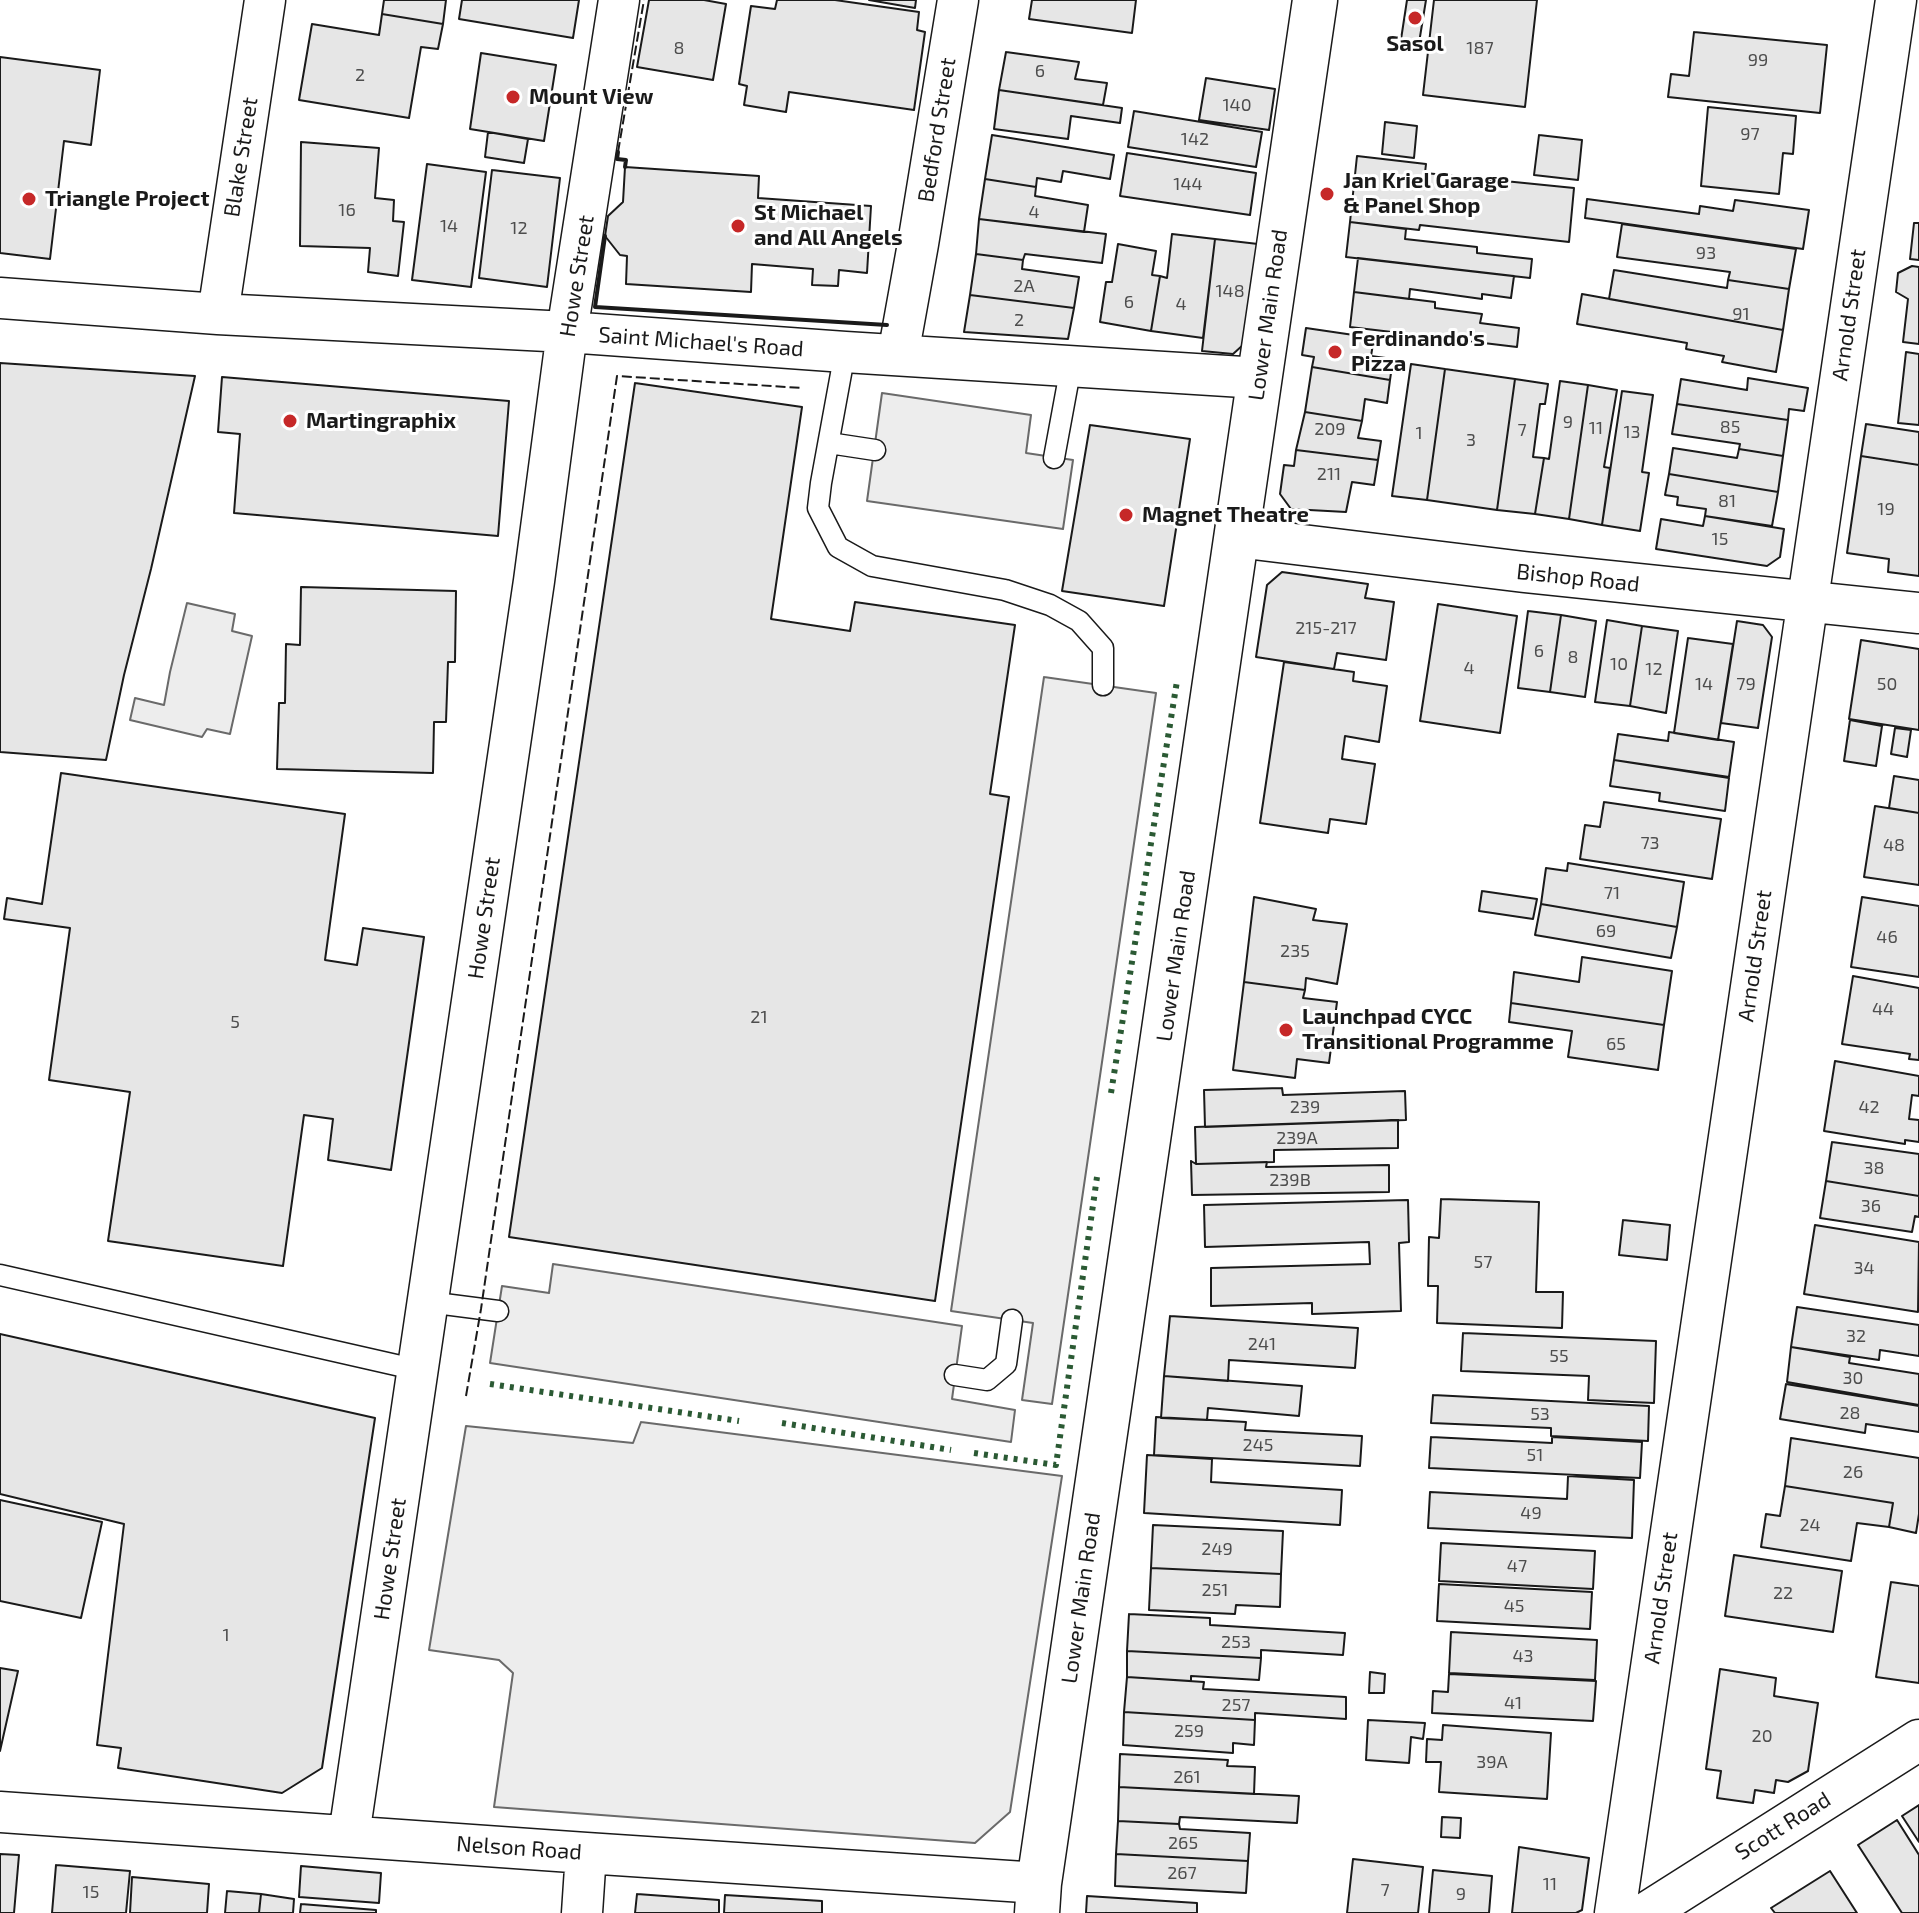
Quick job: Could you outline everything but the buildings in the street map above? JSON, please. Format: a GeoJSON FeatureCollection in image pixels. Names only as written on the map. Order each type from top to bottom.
{"type":"FeatureCollection","features":[{"type":"Feature","properties":{"kind":"street","name":"Blake Street"},"geometry":{"type":"LineString","coordinates":[[218,314],[265,0]]}},
{"type":"Feature","properties":{"kind":"street","name":"Howe Street"},"geometry":{"type":"LineString","coordinates":[[349,1835],[532,596],[567,332],[619,0]]}},
{"type":"Feature","properties":{"kind":"street","name":"Bedford Street"},"geometry":{"type":"LineString","coordinates":[[898,355],[958,0]]}},
{"type":"Feature","properties":{"kind":"street","name":"Lower Main Road"},"geometry":{"type":"LineString","coordinates":[[1038,1898],[1315,0]]}},
{"type":"Feature","properties":{"kind":"street","name":"Arnold Street"},"geometry":{"type":"LineString","coordinates":[[1615,1913],[1896,0]]}},
{"type":"Feature","properties":{"kind":"street","name":"Saint Michael's Road"},"geometry":{"type":"LineString","coordinates":[[0,298],[1259,378]]}},
{"type":"Feature","properties":{"kind":"street","name":"Bishop Road"},"geometry":{"type":"LineString","coordinates":[[1237,537],[1524,572],[1919,613]]}},
{"type":"Feature","properties":{"kind":"street","name":"Scott Road"},"geometry":{"type":"LineString","coordinates":[[1646,1913],[1919,1740]]}},
{"type":"Feature","properties":{"kind":"street","name":"Nelson Road"},"geometry":{"type":"LineString","coordinates":[[0,1812],[586,1853],[1038,1898]]}},
{"type":"Feature","properties":{"kind":"street"},"geometry":{"type":"LineString","coordinates":[[582,1913],[586,1853]]}},
{"type":"Feature","properties":{"kind":"lane"},"geometry":{"type":"LineString","coordinates":[[845,352],[818,508],[838,547],[872,566],[1005,590],[1060,610],[1079,621],[1103,648],[1103,685]]}},
{"type":"Feature","properties":{"kind":"lane"},"geometry":{"type":"LineString","coordinates":[[1054,458],[1071,366]]}},
{"type":"Feature","properties":{"kind":"lane"},"geometry":{"type":"LineString","coordinates":[[829,443],[875,450]]}},
{"type":"Feature","properties":{"kind":"lane"},"geometry":{"type":"LineString","coordinates":[[0,1275],[418,1370]]}},
{"type":"Feature","properties":{"kind":"lane"},"geometry":{"type":"LineString","coordinates":[[428,1302],[498,1311]]}},
{"type":"Feature","properties":{"kind":"lane"},"geometry":{"type":"LineString","coordinates":[[955,1375],[987,1380],[1006,1364],[1012,1320]]}},
{"type":"Feature","properties":{"kind":"shaded area"},"geometry":{"type":"Polygon","coordinates":[[[882,393],[1031,415],[1026,453],[1073,460],[1063,529],[867,501],[882,393]]]}},
{"type":"Feature","properties":{"kind":"shaded area"},"geometry":{"type":"Polygon","coordinates":[[[187,603],[235,614],[232,631],[252,636],[230,734],[207,729],[202,737],[130,720],[135,698],[164,705],[187,603]]]}},
{"type":"Feature","properties":{"kind":"shaded area"},"geometry":{"type":"Polygon","coordinates":[[[1044,677],[1156,693],[1052,1404],[1022,1400],[1033,1323],[951,1311],[1044,677]]]}},
{"type":"Feature","properties":{"kind":"shaded area"},"geometry":{"type":"Polygon","coordinates":[[[553,1264],[962,1326],[952,1399],[1015,1410],[1011,1442],[490,1363],[502,1286],[549,1293],[553,1264]]]}},
{"type":"Feature","properties":{"kind":"shaded area"},"geometry":{"type":"Polygon","coordinates":[[[641,1422],[1062,1476],[1010,1812],[975,1843],[494,1807],[513,1673],[499,1660],[429,1650],[466,1426],[633,1443],[641,1422]]]}},
{"type":"Feature","properties":{"kind":"hedge"},"geometry":{"type":"LineString","coordinates":[[1111,1093],[1177,681]]}},
{"type":"Feature","properties":{"kind":"hedge"},"geometry":{"type":"LineString","coordinates":[[974,1453],[1056,1465],[1097,1177]]}},
{"type":"Feature","properties":{"kind":"hedge"},"geometry":{"type":"LineString","coordinates":[[490,1384],[739,1421]]}},
{"type":"Feature","properties":{"kind":"hedge"},"geometry":{"type":"LineString","coordinates":[[782,1423],[951,1450]]}},
{"type":"Feature","properties":{"kind":"fence"},"geometry":{"type":"LineString","coordinates":[[618,152],[644,0]]}},
{"type":"Feature","properties":{"kind":"fence"},"geometry":{"type":"LineString","coordinates":[[466,1396],[617,376],[802,388]]}},
{"type":"Feature","properties":{"kind":"wall"},"geometry":{"type":"LineString","coordinates":[[618,152],[617,159],[626,160],[625,167]]}},
{"type":"Feature","properties":{"kind":"wall"},"geometry":{"type":"LineString","coordinates":[[605,236],[595,307],[887,325]]}},
{"type":"Feature","properties":{"kind":"place","name":"Sasol"},"geometry":{"type":"Point","coordinates":[1415,18]}},
{"type":"Feature","properties":{"kind":"place","name":"Mount View"},"geometry":{"type":"Point","coordinates":[513,97]}},
{"type":"Feature","properties":{"kind":"place","name":"Jan Kriel Garage & Panel Shop"},"geometry":{"type":"Point","coordinates":[1327,194]}},
{"type":"Feature","properties":{"kind":"place","name":"Triangle Project"},"geometry":{"type":"Point","coordinates":[29,199]}},
{"type":"Feature","properties":{"kind":"place","name":"St Michael and All Angels"},"geometry":{"type":"Point","coordinates":[738,226]}},
{"type":"Feature","properties":{"kind":"place","name":"Ferdinando's Pizza"},"geometry":{"type":"Point","coordinates":[1335,352]}},
{"type":"Feature","properties":{"kind":"place","name":"Martingraphix"},"geometry":{"type":"Point","coordinates":[290,421]}},
{"type":"Feature","properties":{"kind":"place","name":"Magnet Theatre"},"geometry":{"type":"Point","coordinates":[1126,515]}},
{"type":"Feature","properties":{"kind":"place","name":"Launchpad CYCC Transitional Programme"},"geometry":{"type":"Point","coordinates":[1286,1030]}}]}
